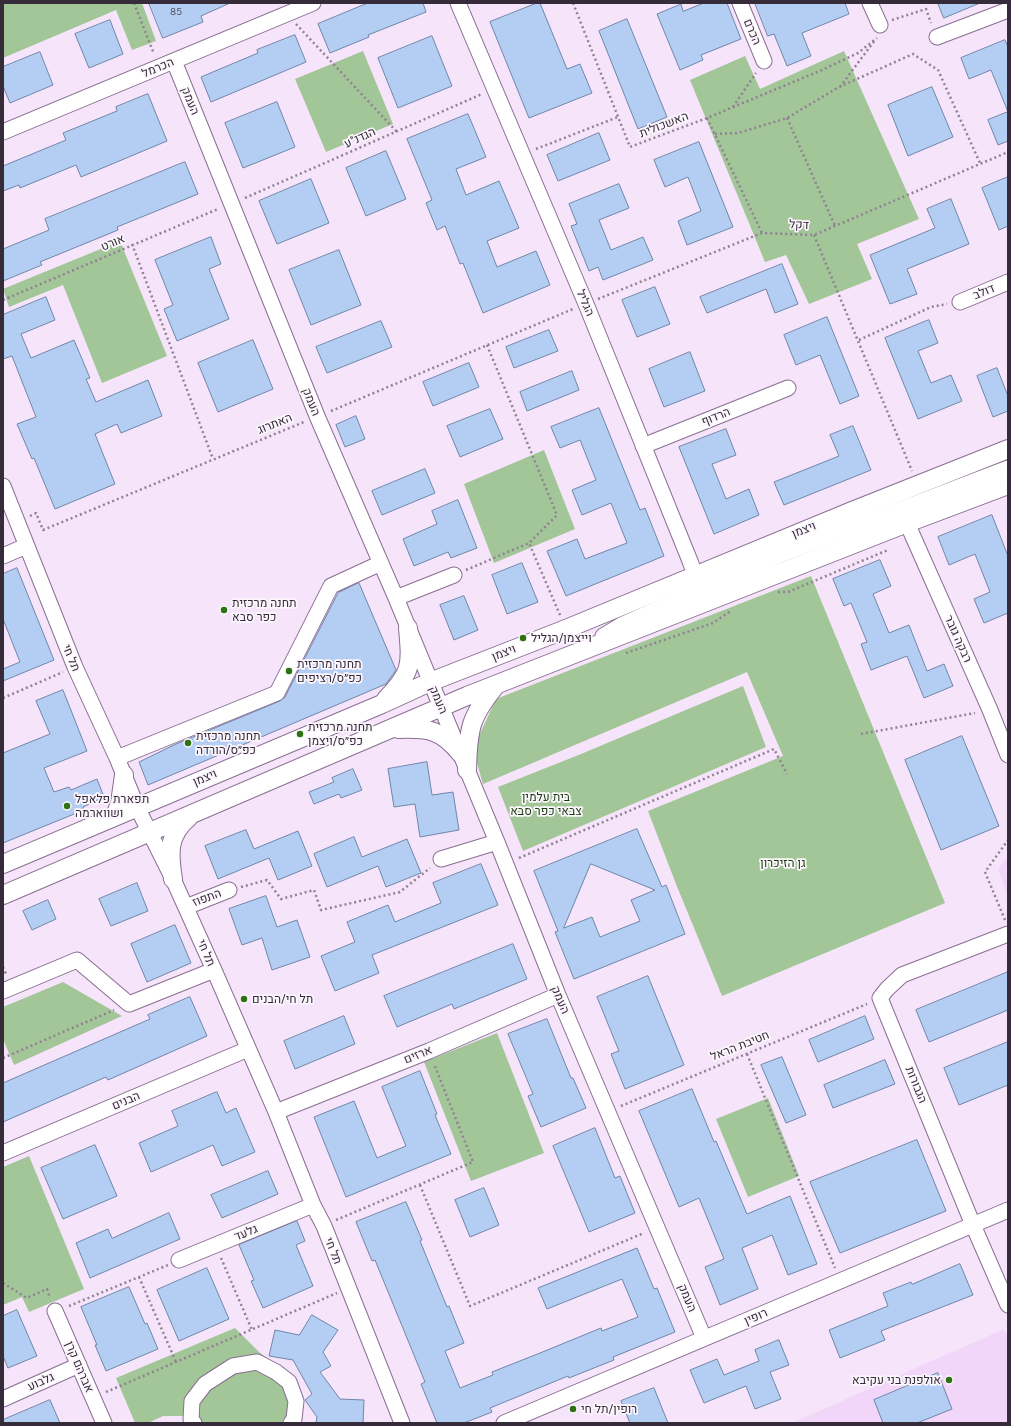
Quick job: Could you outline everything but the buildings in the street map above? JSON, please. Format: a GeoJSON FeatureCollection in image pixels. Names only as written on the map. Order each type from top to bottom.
{"type":"FeatureCollection","features":[{"type":"Feature","properties":{"kind":"main road","name":"ויצמן"},"geometry":{"type":"LineString","coordinates":[[3,895],[391,730],[441,707],[570,657],[697,591],[917,485],[1008,449]]}},
{"type":"Feature","properties":{"kind":"main road","name":"ויצמן"},"geometry":{"type":"LineString","coordinates":[[3,864],[382,704],[430,682],[566,629],[697,591],[907,523],[1008,485]]}},
{"type":"Feature","properties":{"kind":"main road"},"geometry":{"type":"LineString","coordinates":[[382,704],[405,678],[410,663],[408,628]]}},
{"type":"Feature","properties":{"kind":"main road"},"geometry":{"type":"LineString","coordinates":[[464,762],[468,747],[470,728],[476,712],[496,685]]}},
{"type":"Feature","properties":{"kind":"main road"},"geometry":{"type":"LineString","coordinates":[[391,730],[413,728],[429,730],[444,736],[451,742],[464,762]]}},
{"type":"Feature","properties":{"kind":"main road"},"geometry":{"type":"LineString","coordinates":[[115,816],[120,803],[124,776]]}},
{"type":"Feature","properties":{"kind":"main road"},"geometry":{"type":"LineString","coordinates":[[174,879],[170,859],[170,848],[173,837],[178,827],[195,813]]}},
{"type":"Feature","properties":{"kind":"street","name":"הכרמל"},"geometry":{"type":"LineString","coordinates":[[3,132],[313,3]]}},
{"type":"Feature","properties":{"kind":"street","name":"הכרם"},"geometry":{"type":"LineString","coordinates":[[740,3],[764,61]]}},
{"type":"Feature","properties":{"kind":"street"},"geometry":{"type":"LineString","coordinates":[[870,3],[879,31]]}},
{"type":"Feature","properties":{"kind":"street","name":"הגליל"},"geometry":{"type":"LineString","coordinates":[[464,5],[495,89],[644,446],[697,591]]}},
{"type":"Feature","properties":{"kind":"street"},"geometry":{"type":"LineString","coordinates":[[937,37],[1008,10]]}},
{"type":"Feature","properties":{"kind":"street","name":"העמק"},"geometry":{"type":"LineString","coordinates":[[174,61],[317,416],[396,598],[506,864],[558,995],[704,1338]]}},
{"type":"Feature","properties":{"kind":"street","name":"דולב"},"geometry":{"type":"LineString","coordinates":[[960,302],[1008,282]]}},
{"type":"Feature","properties":{"kind":"street","name":"הרדוף"},"geometry":{"type":"LineString","coordinates":[[644,446],[788,388]]}},
{"type":"Feature","properties":{"kind":"street"},"geometry":{"type":"LineString","coordinates":[[697,591],[735,564],[783,554],[1008,468]]}},
{"type":"Feature","properties":{"kind":"street","name":"תל חי"},"geometry":{"type":"LineString","coordinates":[[3,486],[75,667],[117,758],[137,807],[174,879],[276,1112],[313,1205],[324,1226],[402,1423]]}},
{"type":"Feature","properties":{"kind":"street","name":"רבקה גובר"},"geometry":{"type":"LineString","coordinates":[[907,523],[990,710],[1008,755]]}},
{"type":"Feature","properties":{"kind":"street"},"geometry":{"type":"LineString","coordinates":[[3,556],[26,546]]}},
{"type":"Feature","properties":{"kind":"street"},"geometry":{"type":"LineString","coordinates":[[117,758],[277,694],[330,586],[381,563]]}},
{"type":"Feature","properties":{"kind":"street"},"geometry":{"type":"LineString","coordinates":[[396,598],[454,575]]}},
{"type":"Feature","properties":{"kind":"street"},"geometry":{"type":"LineString","coordinates":[[441,859],[497,842]]}},
{"type":"Feature","properties":{"kind":"street","name":"התפוז"},"geometry":{"type":"LineString","coordinates":[[186,907],[229,890]]}},
{"type":"Feature","properties":{"kind":"street"},"geometry":{"type":"LineString","coordinates":[[880,998],[902,975],[1007,928]]}},
{"type":"Feature","properties":{"kind":"street"},"geometry":{"type":"LineString","coordinates":[[3,991],[77,960],[129,1004],[214,970]]}},
{"type":"Feature","properties":{"kind":"street","name":"ארזים"},"geometry":{"type":"LineString","coordinates":[[276,1112],[429,1051],[558,995]]}},
{"type":"Feature","properties":{"kind":"street","name":"הגבורות"},"geometry":{"type":"LineString","coordinates":[[880,998],[973,1225],[1008,1305]]}},
{"type":"Feature","properties":{"kind":"street","name":"הבנים"},"geometry":{"type":"LineString","coordinates":[[3,1153],[248,1049]]}},
{"type":"Feature","properties":{"kind":"street","name":"גלעד"},"geometry":{"type":"LineString","coordinates":[[179,1260],[313,1205]]}},
{"type":"Feature","properties":{"kind":"street","name":"רופין"},"geometry":{"type":"LineString","coordinates":[[504,1423],[1008,1210]]}},
{"type":"Feature","properties":{"kind":"street","name":"אברהם קרן"},"geometry":{"type":"LineString","coordinates":[[55,1311],[104,1423]]}},
{"type":"Feature","properties":{"kind":"street"},"geometry":{"type":"LineString","coordinates":[[194,1423],[191,1420],[192,1401],[206,1384],[233,1366],[258,1362],[276,1372],[289,1382],[296,1401],[294,1419],[291,1423]]}},
{"type":"Feature","properties":{"kind":"street","name":"גלבוע"},"geometry":{"type":"LineString","coordinates":[[3,1399],[79,1365]]}},
{"type":"Feature","properties":{"kind":"path"},"geometry":{"type":"LineString","coordinates":[[134,3],[159,67]]}},
{"type":"Feature","properties":{"kind":"path","name":"האשכולית"},"geometry":{"type":"LineString","coordinates":[[573,3],[630,147],[707,118],[762,233]]}},
{"type":"Feature","properties":{"kind":"path"},"geometry":{"type":"LineString","coordinates":[[707,118],[822,70],[858,53],[879,31],[926,9],[937,37]]}},
{"type":"Feature","properties":{"kind":"path"},"geometry":{"type":"LineString","coordinates":[[287,14],[397,132]]}},
{"type":"Feature","properties":{"kind":"path"},"geometry":{"type":"LineString","coordinates":[[840,87],[869,51],[879,31]]}},
{"type":"Feature","properties":{"kind":"path"},"geometry":{"type":"LineString","coordinates":[[715,134],[738,133],[787,118],[840,87],[913,54],[938,70],[980,164]]}},
{"type":"Feature","properties":{"kind":"path"},"geometry":{"type":"LineString","coordinates":[[733,107],[764,61]]}},
{"type":"Feature","properties":{"kind":"path","name":"הגדנ\"ע"},"geometry":{"type":"LineString","coordinates":[[232,204],[495,89]]}},
{"type":"Feature","properties":{"kind":"path"},"geometry":{"type":"LineString","coordinates":[[522,154],[618,117]]}},
{"type":"Feature","properties":{"kind":"path"},"geometry":{"type":"LineString","coordinates":[[787,118],[836,226]]}},
{"type":"Feature","properties":{"kind":"path","name":"דקל"},"geometry":{"type":"LineString","coordinates":[[586,304],[762,233],[814,235],[1008,152]]}},
{"type":"Feature","properties":{"kind":"path","name":"אורט"},"geometry":{"type":"LineString","coordinates":[[3,300],[132,244],[232,204]]}},
{"type":"Feature","properties":{"kind":"path"},"geometry":{"type":"LineString","coordinates":[[814,235],[859,340],[917,485]]}},
{"type":"Feature","properties":{"kind":"path"},"geometry":{"type":"LineString","coordinates":[[132,244],[213,459]]}},
{"type":"Feature","properties":{"kind":"path"},"geometry":{"type":"LineString","coordinates":[[859,340],[930,307],[960,302]]}},
{"type":"Feature","properties":{"kind":"path","name":"האתרוג"},"geometry":{"type":"LineString","coordinates":[[16,520],[36,513],[43,530],[586,304]]}},
{"type":"Feature","properties":{"kind":"path"},"geometry":{"type":"LineString","coordinates":[[454,575],[529,543],[557,515],[487,345]]}},
{"type":"Feature","properties":{"kind":"path"},"geometry":{"type":"LineString","coordinates":[[529,543],[566,629]]}},
{"type":"Feature","properties":{"kind":"path"},"geometry":{"type":"LineString","coordinates":[[3,698],[75,667]]}},
{"type":"Feature","properties":{"kind":"path"},"geometry":{"type":"LineString","coordinates":[[861,734],[990,710]]}},
{"type":"Feature","properties":{"kind":"path"},"geometry":{"type":"LineString","coordinates":[[506,864],[774,749],[787,774]]}},
{"type":"Feature","properties":{"kind":"path"},"geometry":{"type":"LineString","coordinates":[[1007,928],[985,872],[1008,840]]}},
{"type":"Feature","properties":{"kind":"path"},"geometry":{"type":"LineString","coordinates":[[229,890],[267,880],[281,899],[314,890],[321,910],[400,892],[441,859]]}},
{"type":"Feature","properties":{"kind":"path","name":"חטיבת הראל"},"geometry":{"type":"LineString","coordinates":[[607,1111],[880,998]]}},
{"type":"Feature","properties":{"kind":"path"},"geometry":{"type":"LineString","coordinates":[[3,1058],[129,1004]]}},
{"type":"Feature","properties":{"kind":"path"},"geometry":{"type":"LineString","coordinates":[[324,1226],[472,1162],[429,1051]]}},
{"type":"Feature","properties":{"kind":"path"},"geometry":{"type":"LineString","coordinates":[[747,1054],[841,1281]]}},
{"type":"Feature","properties":{"kind":"path"},"geometry":{"type":"LineString","coordinates":[[420,1185],[470,1306],[657,1228]]}},
{"type":"Feature","properties":{"kind":"path"},"geometry":{"type":"LineString","coordinates":[[216,1245],[252,1330]]}},
{"type":"Feature","properties":{"kind":"path"},"geometry":{"type":"LineString","coordinates":[[3,1283],[27,1298],[47,1289],[55,1311],[179,1260]]}},
{"type":"Feature","properties":{"kind":"path"},"geometry":{"type":"LineString","coordinates":[[139,1277],[176,1362]]}},
{"type":"Feature","properties":{"kind":"path"},"geometry":{"type":"LineString","coordinates":[[93,1398],[348,1288]]}},
{"type":"Feature","properties":{"kind":"shaded area"},"geometry":{"type":"Polygon","coordinates":[[[1008,856],[1008,898],[998,869],[1008,856]]]}},
{"type":"Feature","properties":{"kind":"shaded area","name":"אולפנת בני עקיבא"},"geometry":{"type":"Polygon","coordinates":[[[1004,1329],[1008,1337],[1008,1423],[792,1423],[1004,1329]]]}},
{"type":"Feature","properties":{"kind":"green space"},"geometry":{"type":"Polygon","coordinates":[[[3,3],[142,3],[156,41],[132,50],[116,10],[3,58],[3,3]]]}},
{"type":"Feature","properties":{"kind":"green space"},"geometry":{"type":"Polygon","coordinates":[[[363,51],[393,124],[326,152],[295,79],[363,51]]]}},
{"type":"Feature","properties":{"kind":"green space"},"geometry":{"type":"Polygon","coordinates":[[[844,51],[919,219],[857,244],[872,279],[809,304],[786,255],[765,262],[690,80],[745,56],[760,89],[844,51]]]}},
{"type":"Feature","properties":{"kind":"green space"},"geometry":{"type":"Polygon","coordinates":[[[120,241],[167,356],[102,383],[63,285],[9,307],[3,289],[120,241]]]}},
{"type":"Feature","properties":{"kind":"green space"},"geometry":{"type":"Polygon","coordinates":[[[544,450],[575,529],[494,563],[464,484],[544,450]]]}},
{"type":"Feature","properties":{"kind":"green space","name":"גן הזיכרון"},"geometry":{"type":"Polygon","coordinates":[[[811,576],[945,903],[722,996],[648,811],[783,756],[747,672],[483,784],[473,749],[496,699],[811,576]]]}},
{"type":"Feature","properties":{"kind":"green space","name":"בית עלמין צבאי כפר סבא"},"geometry":{"type":"Polygon","coordinates":[[[743,686],[766,747],[523,851],[498,787],[743,686]]]}},
{"type":"Feature","properties":{"kind":"green space"},"geometry":{"type":"Polygon","coordinates":[[[63,982],[122,1016],[14,1065],[3,1039],[3,1007],[63,982]]]}},
{"type":"Feature","properties":{"kind":"green space"},"geometry":{"type":"Polygon","coordinates":[[[497,1033],[544,1153],[471,1181],[424,1062],[497,1033]]]}},
{"type":"Feature","properties":{"kind":"green space"},"geometry":{"type":"Polygon","coordinates":[[[768,1098],[799,1176],[748,1197],[716,1119],[768,1098]]]}},
{"type":"Feature","properties":{"kind":"green space"},"geometry":{"type":"Polygon","coordinates":[[[29,1156],[84,1289],[29,1312],[22,1297],[3,1305],[3,1167],[29,1156]]]}},
{"type":"Feature","properties":{"kind":"green space"},"geometry":{"type":"Polygon","coordinates":[[[235,1328],[259,1352],[292,1377],[303,1403],[301,1419],[298,1423],[188,1423],[184,1416],[163,1416],[148,1423],[135,1423],[116,1378],[235,1328]]]}},
{"type":"Feature","properties":{"kind":"place","name":"תחנה מרכזית כפר סבא"},"geometry":{"type":"Point","coordinates":[224,610]}},
{"type":"Feature","properties":{"kind":"place","name":"וייצמן/הגליל"},"geometry":{"type":"Point","coordinates":[523,638]}},
{"type":"Feature","properties":{"kind":"place","name":"תחנה מרכזית כפ״ס/רציפים"},"geometry":{"type":"Point","coordinates":[289,671]}},
{"type":"Feature","properties":{"kind":"place","name":"תחנה מרכזית כפ״ס/ויצמן"},"geometry":{"type":"Point","coordinates":[300,734]}},
{"type":"Feature","properties":{"kind":"place","name":"תחנה מרכזית כפ״ס/הורדה"},"geometry":{"type":"Point","coordinates":[188,743]}},
{"type":"Feature","properties":{"kind":"place","name":"תפארת פלאפל ושווארמה"},"geometry":{"type":"Point","coordinates":[67,806]}},
{"type":"Feature","properties":{"kind":"place","name":"תל חי/הבנים"},"geometry":{"type":"Point","coordinates":[244,999]}},
{"type":"Feature","properties":{"kind":"place","name":"אולפנת בני עקיבא"},"geometry":{"type":"Point","coordinates":[949,1380]}},
{"type":"Feature","properties":{"kind":"place","name":"רופין/תל חי"},"geometry":{"type":"Point","coordinates":[573,1409]}}]}
